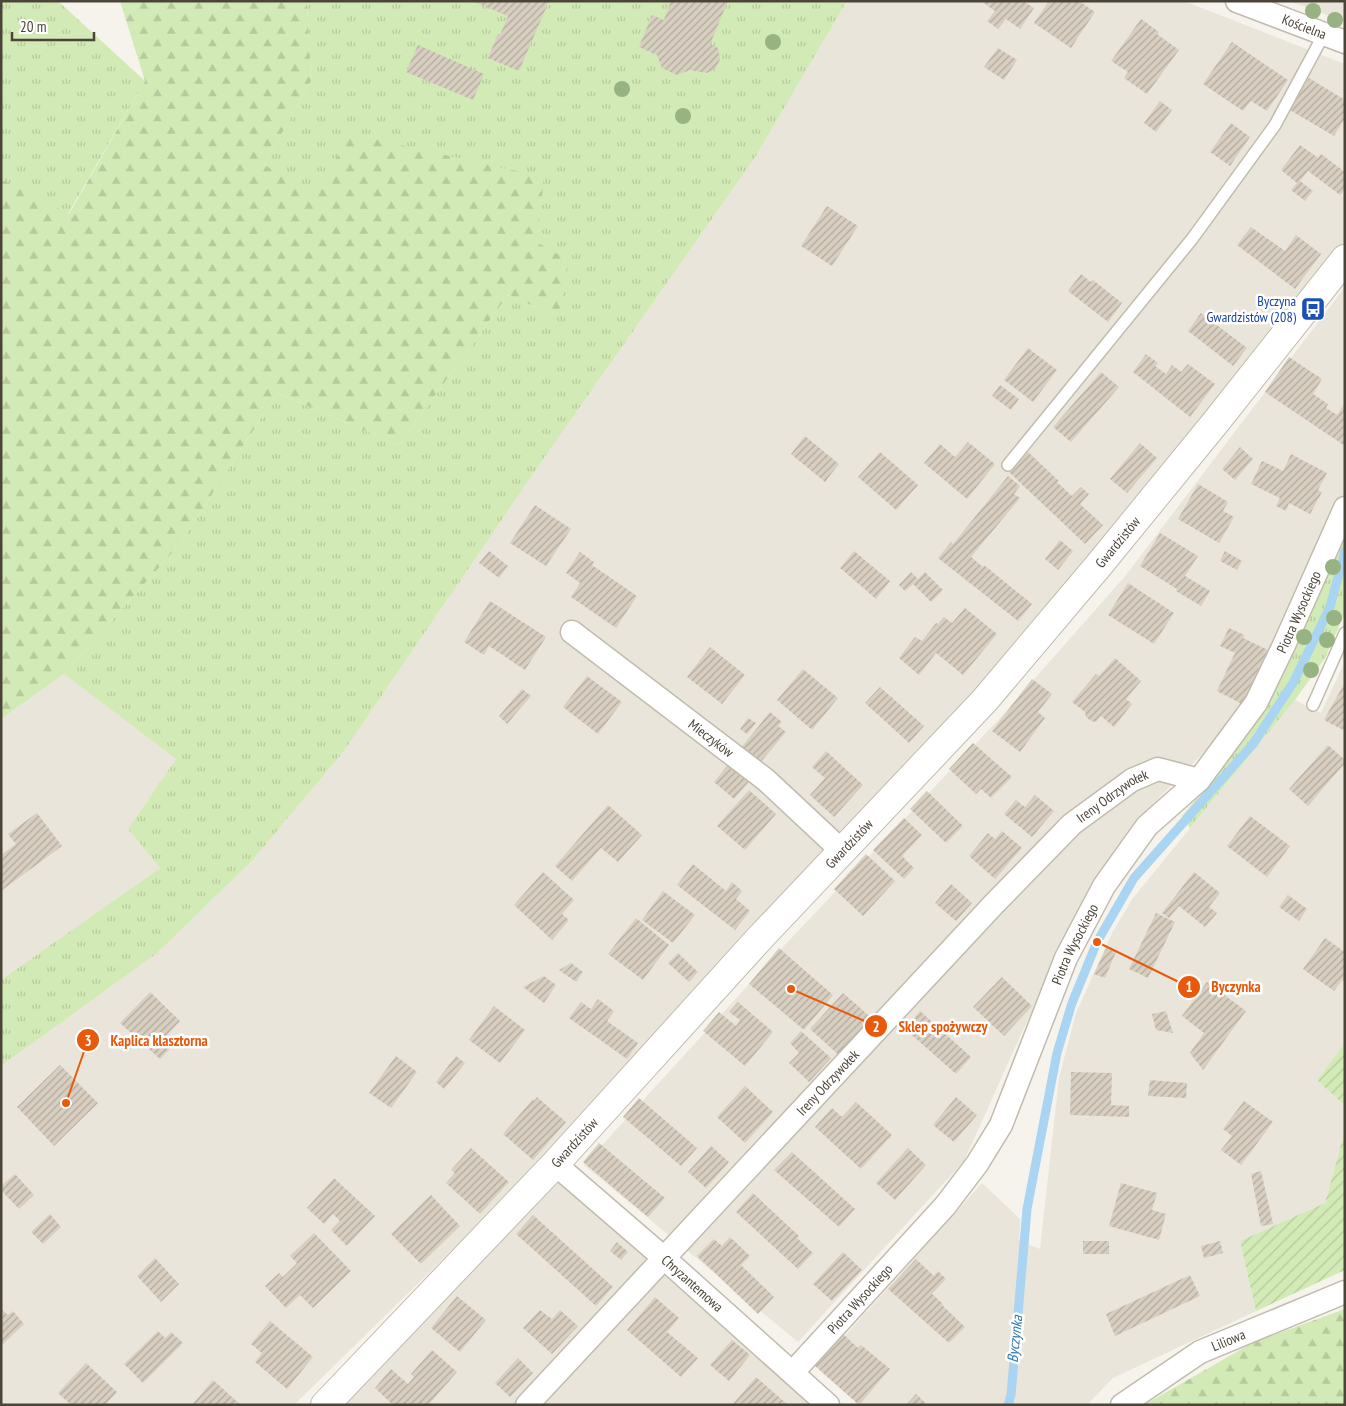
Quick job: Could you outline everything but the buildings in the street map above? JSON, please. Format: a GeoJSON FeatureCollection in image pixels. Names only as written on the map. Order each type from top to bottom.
{"type":"FeatureCollection","features":[{"type":"Feature","properties":{"kind":"street","name":"Kościelna"},"geometry":{"type":"LineString","coordinates":[[1237,1],[1345,42]]}},
{"type":"Feature","properties":{"kind":"street","name":"Gwardzistów"},"geometry":{"type":"LineString","coordinates":[[325,1405],[555,1164],[758,940],[985,700],[1093,573],[1345,259]]}},
{"type":"Feature","properties":{"kind":"street","name":"Piotra Wysockiego"},"geometry":{"type":"LineString","coordinates":[[793,1372],[945,1206],[977,1164],[1001,1125],[1066,958],[1104,886],[1148,826],[1199,780],[1256,703],[1345,508]]}},
{"type":"Feature","properties":{"kind":"street","name":"Mieczyków"},"geometry":{"type":"LineString","coordinates":[[572,632],[766,780],[842,852]]}},
{"type":"Feature","properties":{"kind":"street","name":"Ireny Odrzywołek"},"geometry":{"type":"LineString","coordinates":[[527,1405],[994,904],[1072,824],[1132,780],[1158,769],[1199,780]]}},
{"type":"Feature","properties":{"kind":"street","name":"Chryzantemowa"},"geometry":{"type":"LineString","coordinates":[[555,1164],[664,1258],[828,1405]]}},
{"type":"Feature","properties":{"kind":"street","name":"Liliowa"},"geometry":{"type":"LineString","coordinates":[[1122,1405],[1200,1352],[1345,1292]]}},
{"type":"Feature","properties":{"kind":"lane"},"geometry":{"type":"LineString","coordinates":[[1008,466],[1203,224],[1275,125],[1324,34]]}},
{"type":"Feature","properties":{"kind":"lane"},"geometry":{"type":"LineString","coordinates":[[1313,705],[1345,633]]}},
{"type":"Feature","properties":{"kind":"shaded area"},"geometry":{"type":"Polygon","coordinates":[[[847,1],[1184,1],[1345,64],[1345,241],[1210,416],[976,694],[547,1157],[294,1405],[1,1405],[1,1066],[156,954],[252,861],[344,751],[544,458],[754,159],[847,1]]]}},
{"type":"Feature","properties":{"kind":"shaded area"},"geometry":{"type":"Polygon","coordinates":[[[1289,1],[1345,1],[1345,22],[1289,1]]]}},
{"type":"Feature","properties":{"kind":"shaded area"},"geometry":{"type":"Polygon","coordinates":[[[1345,287],[1345,495],[1334,513],[1257,691],[1207,749],[1140,817],[1093,891],[1023,1030],[964,1161],[798,1342],[584,1165],[781,949],[1000,718],[1126,575],[1345,287]]]}},
{"type":"Feature","properties":{"kind":"shaded area"},"geometry":{"type":"Polygon","coordinates":[[[1345,661],[1345,1043],[1317,1080],[1345,1106],[1345,1130],[1325,1203],[1240,1241],[1256,1311],[1113,1378],[1087,1405],[860,1405],[817,1367],[982,1183],[1020,1219],[1019,1241],[1040,1249],[1059,1078],[1076,1013],[1112,933],[1133,898],[1295,700],[1321,713],[1345,661]]]}},
{"type":"Feature","properties":{"kind":"shaded area"},"geometry":{"type":"Polygon","coordinates":[[[64,674],[176,759],[128,829],[160,868],[1,980],[1,719],[64,674]]]}},
{"type":"Feature","properties":{"kind":"shaded area"},"geometry":{"type":"Polygon","coordinates":[[[555,1164],[828,1405],[341,1405],[555,1164]]]}},
{"type":"Feature","properties":{"kind":"green space"},"geometry":{"type":"Polygon","coordinates":[[[1,1],[58,1],[145,81],[68,214],[1,179],[1,1]]]}},
{"type":"Feature","properties":{"kind":"green space"},"geometry":{"type":"Polygon","coordinates":[[[120,1],[307,1],[311,81],[264,165],[317,191],[351,134],[544,177],[537,242],[569,261],[558,317],[508,295],[399,445],[277,393],[180,544],[64,674],[1,719],[1,179],[69,214],[145,81],[120,1]]]}},
{"type":"Feature","properties":{"kind":"green space"},"geometry":{"type":"Polygon","coordinates":[[[307,1],[847,1],[754,159],[544,458],[344,751],[252,861],[156,954],[1,1066],[1,980],[160,868],[128,829],[176,759],[64,674],[180,544],[277,393],[399,445],[508,295],[558,317],[264,165],[311,81],[307,1]]]}},
{"type":"Feature","properties":{"kind":"green space"},"geometry":{"type":"Polygon","coordinates":[[[1345,532],[1345,613],[1325,658],[1295,700],[1190,828],[1182,816],[1211,781],[1345,532]]]}},
{"type":"Feature","properties":{"kind":"green space"},"geometry":{"type":"Polygon","coordinates":[[[1345,1043],[1345,1106],[1317,1080],[1345,1043]]]}},
{"type":"Feature","properties":{"kind":"green space"},"geometry":{"type":"Polygon","coordinates":[[[1345,1130],[1345,1270],[1256,1311],[1240,1241],[1325,1203],[1345,1130]]]}},
{"type":"Feature","properties":{"kind":"green space"},"geometry":{"type":"Polygon","coordinates":[[[1345,1309],[1345,1405],[1144,1405],[1254,1342],[1345,1309]]]}},
{"type":"Feature","properties":{"kind":"waterway","name":"Byczynka"},"geometry":{"type":"LineString","coordinates":[[1008,1405],[1011,1395],[1027,1209],[1057,1053],[1072,1003],[1097,942],[1134,878],[1253,744],[1293,683],[1330,607],[1345,551]]}},
{"type":"Feature","properties":{"kind":"place","name":"Byczyna Gwardzistów (208)"},"geometry":{"type":"Point","coordinates":[1313,309]}},
{"type":"Feature","properties":{"kind":"place","name":"Byczynka"},"geometry":{"type":"Point","coordinates":[1097,942]}},
{"type":"Feature","properties":{"kind":"place","name":"Sklep spożywczy"},"geometry":{"type":"Point","coordinates":[791,989]}},
{"type":"Feature","properties":{"kind":"place","name":"Kaplica klasztorna"},"geometry":{"type":"Point","coordinates":[66,1103]}}]}
